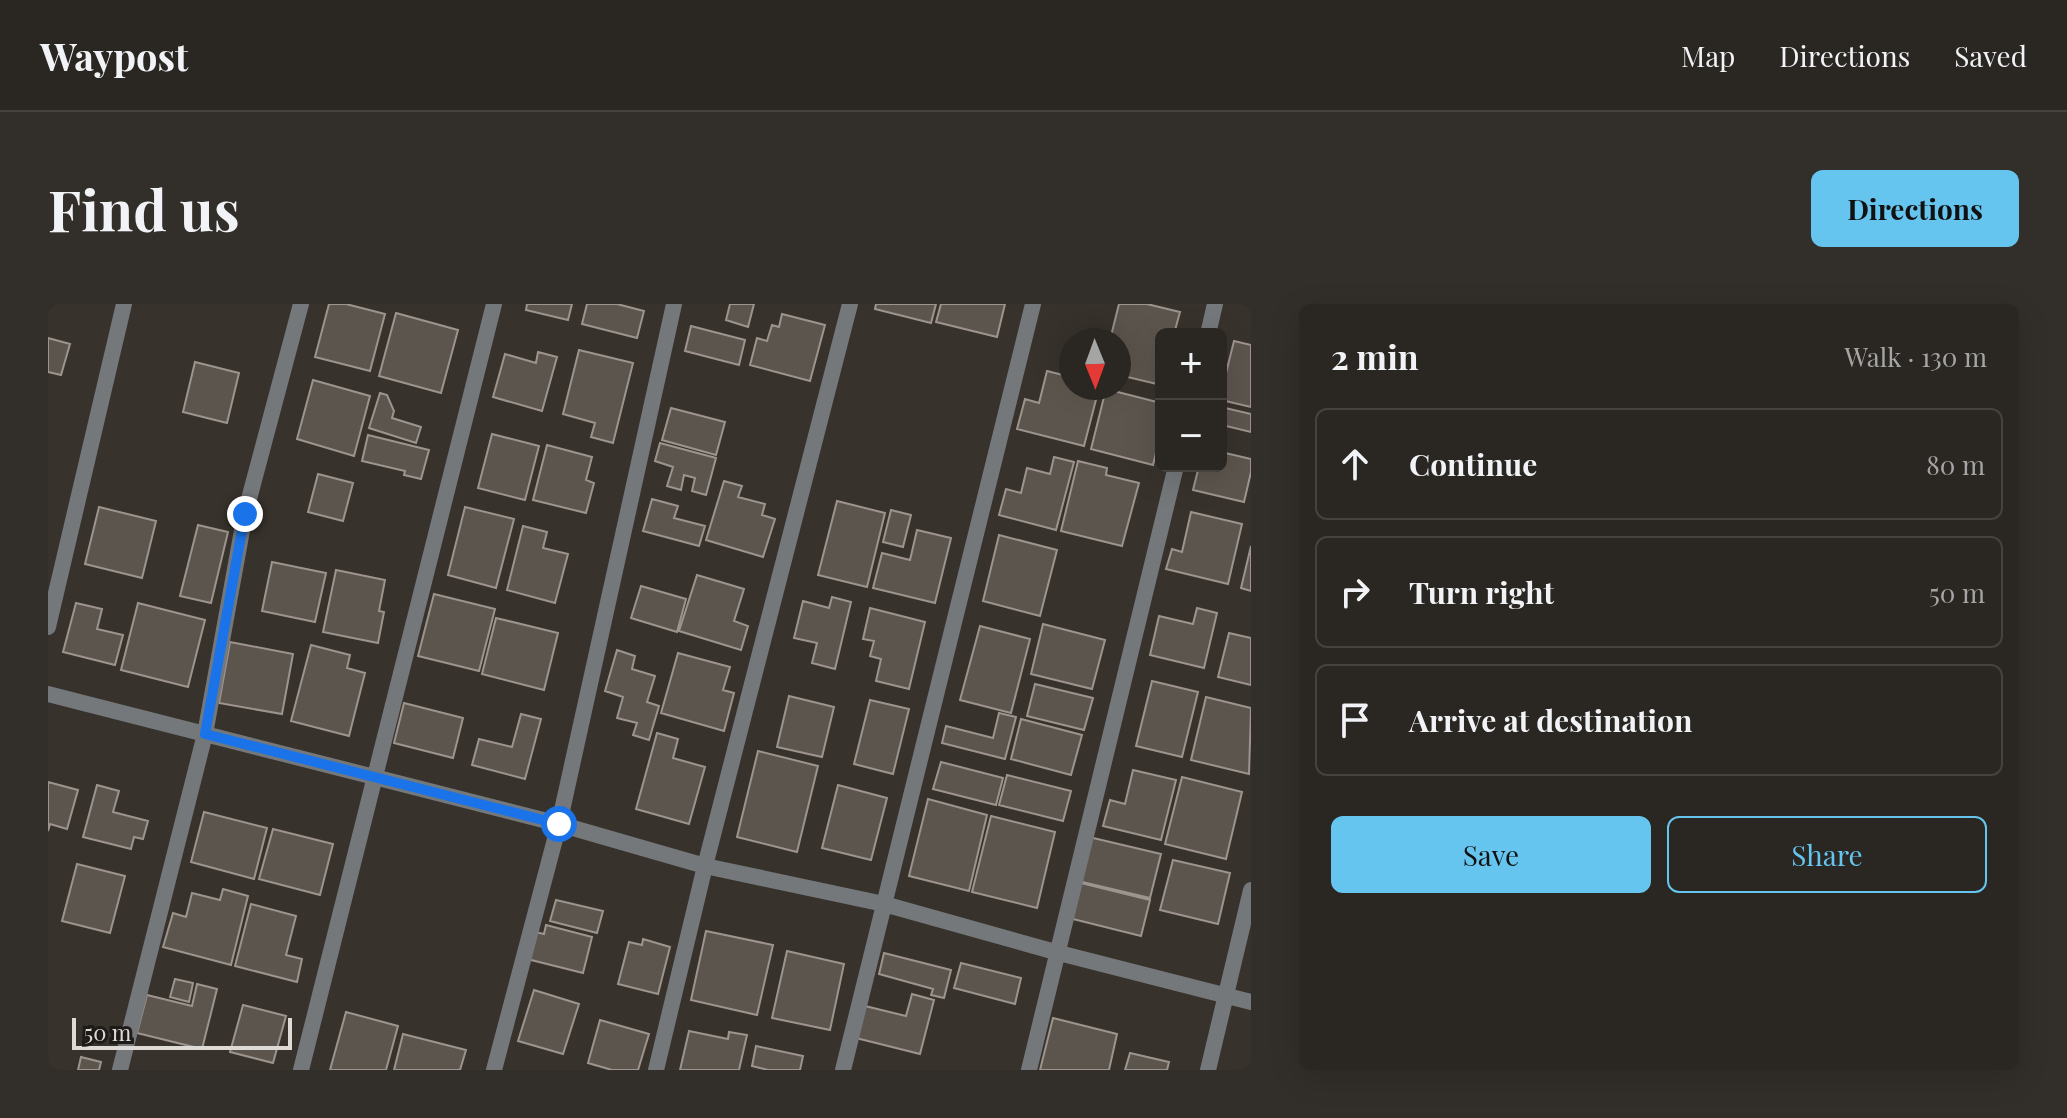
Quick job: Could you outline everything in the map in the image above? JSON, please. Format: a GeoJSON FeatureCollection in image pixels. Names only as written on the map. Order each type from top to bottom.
{"type":"FeatureCollection","features":[{"type":"Feature","properties":{"kind":"street"},"geometry":{"type":"LineString","coordinates":[[48,627],[124,304]]}},
{"type":"Feature","properties":{"kind":"street"},"geometry":{"type":"LineString","coordinates":[[120,1070],[205,734],[245,514],[301,304]]}},
{"type":"Feature","properties":{"kind":"street"},"geometry":{"type":"LineString","coordinates":[[301,1070],[494,304]]}},
{"type":"Feature","properties":{"kind":"street"},"geometry":{"type":"LineString","coordinates":[[494,1070],[559,824],[674,304]]}},
{"type":"Feature","properties":{"kind":"street"},"geometry":{"type":"LineString","coordinates":[[656,1070],[705,866],[850,304]]}},
{"type":"Feature","properties":{"kind":"street"},"geometry":{"type":"LineString","coordinates":[[843,1070],[1033,304]]}},
{"type":"Feature","properties":{"kind":"street"},"geometry":{"type":"LineString","coordinates":[[1209,328],[1215,304]]}},
{"type":"Feature","properties":{"kind":"street"},"geometry":{"type":"LineString","coordinates":[[1029,1070],[1175,472]]}},
{"type":"Feature","properties":{"kind":"street"},"geometry":{"type":"LineString","coordinates":[[48,694],[559,824],[705,866],[884,904],[1251,1002]]}},
{"type":"Feature","properties":{"kind":"street"},"geometry":{"type":"LineString","coordinates":[[1208,1070],[1251,890]]}},
{"type":"Feature","properties":{"kind":"building"},"geometry":{"type":"Polygon","coordinates":[[[329,304],[346,304],[385,314],[370,371],[315,357],[329,304]]]}},
{"type":"Feature","properties":{"kind":"building"},"geometry":{"type":"Polygon","coordinates":[[[527,304],[572,304],[568,320],[526,310],[527,304]]]}},
{"type":"Feature","properties":{"kind":"building"},"geometry":{"type":"Polygon","coordinates":[[[587,304],[617,304],[644,311],[637,338],[582,324],[587,304]]]}},
{"type":"Feature","properties":{"kind":"building"},"geometry":{"type":"Polygon","coordinates":[[[730,304],[754,304],[748,327],[726,320],[730,304]]]}},
{"type":"Feature","properties":{"kind":"building"},"geometry":{"type":"Polygon","coordinates":[[[876,304],[936,304],[931,323],[875,309],[876,304]]]}},
{"type":"Feature","properties":{"kind":"building"},"geometry":{"type":"Polygon","coordinates":[[[941,304],[1005,304],[997,337],[936,322],[941,304]]]}},
{"type":"Feature","properties":{"kind":"building"},"geometry":{"type":"Polygon","coordinates":[[[1119,304],[1147,304],[1180,312],[1176,328],[1155,328],[1155,384],[1131,378],[1131,328],[1113,328],[1119,304]]]}},
{"type":"Feature","properties":{"kind":"building"},"geometry":{"type":"Polygon","coordinates":[[[396,313],[458,330],[441,393],[379,376],[396,313]]]}},
{"type":"Feature","properties":{"kind":"building"},"geometry":{"type":"Polygon","coordinates":[[[782,314],[825,325],[810,381],[750,365],[757,338],[767,341],[772,325],[779,327],[782,314]]]}},
{"type":"Feature","properties":{"kind":"building"},"geometry":{"type":"Polygon","coordinates":[[[691,326],[745,340],[739,365],[685,351],[691,326]]]}},
{"type":"Feature","properties":{"kind":"building"},"geometry":{"type":"Polygon","coordinates":[[[48,338],[70,344],[61,375],[48,372],[48,338]]]}},
{"type":"Feature","properties":{"kind":"building"},"geometry":{"type":"Polygon","coordinates":[[[1234,341],[1251,345],[1251,407],[1227,401],[1227,369],[1234,341]]]}},
{"type":"Feature","properties":{"kind":"building"},"geometry":{"type":"Polygon","coordinates":[[[579,350],[633,363],[613,443],[591,437],[595,423],[563,414],[579,350]]]}},
{"type":"Feature","properties":{"kind":"building"},"geometry":{"type":"Polygon","coordinates":[[[538,352],[557,357],[542,411],[493,397],[505,354],[536,363],[538,352]]]}},
{"type":"Feature","properties":{"kind":"building"},"geometry":{"type":"Polygon","coordinates":[[[195,362],[239,373],[227,423],[183,412],[195,362]]]}},
{"type":"Feature","properties":{"kind":"building"},"geometry":{"type":"Polygon","coordinates":[[[1047,371],[1059,374],[1059,400],[1096,400],[1084,446],[1017,429],[1025,399],[1039,403],[1047,371]]]}},
{"type":"Feature","properties":{"kind":"building"},"geometry":{"type":"Polygon","coordinates":[[[313,380],[370,396],[354,456],[297,439],[313,380]]]}},
{"type":"Feature","properties":{"kind":"building"},"geometry":{"type":"Polygon","coordinates":[[[380,393],[387,395],[394,411],[392,418],[421,427],[416,443],[369,428],[380,393]]]}},
{"type":"Feature","properties":{"kind":"building"},"geometry":{"type":"Polygon","coordinates":[[[1131,395],[1155,401],[1153,465],[1091,449],[1103,400],[1131,400],[1131,395]]]}},
{"type":"Feature","properties":{"kind":"building"},"geometry":{"type":"Polygon","coordinates":[[[671,408],[725,422],[716,455],[662,440],[671,408]]]}},
{"type":"Feature","properties":{"kind":"building"},"geometry":{"type":"Polygon","coordinates":[[[1227,408],[1251,414],[1251,432],[1227,426],[1227,408]]]}},
{"type":"Feature","properties":{"kind":"building"},"geometry":{"type":"Polygon","coordinates":[[[492,434],[539,446],[525,500],[478,488],[492,434]]]}},
{"type":"Feature","properties":{"kind":"building"},"geometry":{"type":"Polygon","coordinates":[[[368,435],[429,450],[421,479],[404,475],[405,471],[362,461],[368,435]]]}},
{"type":"Feature","properties":{"kind":"building"},"geometry":{"type":"Polygon","coordinates":[[[660,443],[716,458],[706,495],[692,491],[695,478],[684,475],[681,490],[667,486],[673,467],[655,461],[660,443]]]}},
{"type":"Feature","properties":{"kind":"building"},"geometry":{"type":"Polygon","coordinates":[[[547,445],[592,457],[586,480],[594,483],[586,513],[533,500],[547,445]]]}},
{"type":"Feature","properties":{"kind":"building"},"geometry":{"type":"Polygon","coordinates":[[[1227,453],[1251,459],[1244,502],[1193,490],[1198,472],[1227,472],[1227,453]]]}},
{"type":"Feature","properties":{"kind":"building"},"geometry":{"type":"Polygon","coordinates":[[[1054,457],[1074,462],[1056,530],[999,515],[1006,489],[1021,493],[1027,468],[1050,474],[1054,457]]]}},
{"type":"Feature","properties":{"kind":"building"},"geometry":{"type":"Polygon","coordinates":[[[1078,461],[1107,468],[1106,475],[1139,483],[1122,546],[1061,531],[1078,461]]]}},
{"type":"Feature","properties":{"kind":"building"},"geometry":{"type":"Polygon","coordinates":[[[318,474],[353,483],[343,521],[308,512],[318,474]]]}},
{"type":"Feature","properties":{"kind":"building"},"geometry":{"type":"Polygon","coordinates":[[[724,481],[742,486],[738,497],[765,504],[762,515],[775,519],[763,557],[706,540],[724,481]]]}},
{"type":"Feature","properties":{"kind":"building"},"geometry":{"type":"Polygon","coordinates":[[[652,499],[678,506],[674,518],[705,526],[699,546],[643,531],[652,499]]]}},
{"type":"Feature","properties":{"kind":"building"},"geometry":{"type":"Polygon","coordinates":[[[837,501],[885,513],[867,587],[818,575],[837,501]]]}},
{"type":"Feature","properties":{"kind":"building"},"geometry":{"type":"Polygon","coordinates":[[[99,507],[156,521],[142,578],[85,564],[99,507]]]}},
{"type":"Feature","properties":{"kind":"building"},"geometry":{"type":"Polygon","coordinates":[[[465,507],[514,519],[496,588],[448,575],[465,507]]]}},
{"type":"Feature","properties":{"kind":"building"},"geometry":{"type":"Polygon","coordinates":[[[891,510],[911,515],[903,547],[883,542],[891,510]]]}},
{"type":"Feature","properties":{"kind":"building"},"geometry":{"type":"Polygon","coordinates":[[[1191,512],[1242,524],[1228,584],[1166,569],[1172,549],[1182,552],[1191,512]]]}},
{"type":"Feature","properties":{"kind":"building"},"geometry":{"type":"Polygon","coordinates":[[[198,525],[228,532],[211,603],[180,596],[198,525]]]}},
{"type":"Feature","properties":{"kind":"building"},"geometry":{"type":"Polygon","coordinates":[[[523,526],[547,532],[543,548],[568,554],[555,603],[507,590],[523,526]]]}},
{"type":"Feature","properties":{"kind":"building"},"geometry":{"type":"Polygon","coordinates":[[[917,530],[951,538],[935,603],[873,588],[882,553],[910,560],[917,530]]]}},
{"type":"Feature","properties":{"kind":"building"},"geometry":{"type":"Polygon","coordinates":[[[999,535],[1057,550],[1040,616],[983,601],[999,535]]]}},
{"type":"Feature","properties":{"kind":"building"},"geometry":{"type":"Polygon","coordinates":[[[1251,546],[1251,591],[1241,588],[1251,546]]]}},
{"type":"Feature","properties":{"kind":"building"},"geometry":{"type":"Polygon","coordinates":[[[272,562],[326,573],[315,622],[262,611],[272,562]]]}},
{"type":"Feature","properties":{"kind":"building"},"geometry":{"type":"Polygon","coordinates":[[[336,570],[385,580],[379,611],[384,612],[378,643],[323,632],[336,570]]]}},
{"type":"Feature","properties":{"kind":"building"},"geometry":{"type":"Polygon","coordinates":[[[697,575],[744,589],[734,621],[748,626],[741,650],[679,631],[697,575]]]}},
{"type":"Feature","properties":{"kind":"building"},"geometry":{"type":"Polygon","coordinates":[[[641,586],[686,599],[677,632],[631,618],[641,586]]]}},
{"type":"Feature","properties":{"kind":"building"},"geometry":{"type":"Polygon","coordinates":[[[434,594],[495,609],[479,671],[418,656],[434,594]]]}},
{"type":"Feature","properties":{"kind":"building"},"geometry":{"type":"Polygon","coordinates":[[[832,597],[851,602],[835,669],[812,663],[817,643],[794,638],[803,601],[829,608],[832,597]]]}},
{"type":"Feature","properties":{"kind":"building"},"geometry":{"type":"Polygon","coordinates":[[[76,603],[102,609],[97,629],[123,635],[115,665],[63,652],[76,603]]]}},
{"type":"Feature","properties":{"kind":"building"},"geometry":{"type":"Polygon","coordinates":[[[138,603],[205,620],[188,687],[121,670],[138,603]]]}},
{"type":"Feature","properties":{"kind":"building"},"geometry":{"type":"Polygon","coordinates":[[[870,608],[925,622],[909,689],[876,681],[881,659],[870,656],[874,641],[863,639],[870,608]]]}},
{"type":"Feature","properties":{"kind":"building"},"geometry":{"type":"Polygon","coordinates":[[[1197,608],[1217,613],[1204,668],[1150,655],[1159,616],[1193,624],[1197,608]]]}},
{"type":"Feature","properties":{"kind":"building"},"geometry":{"type":"Polygon","coordinates":[[[496,618],[558,633],[544,690],[482,674],[496,618]]]}},
{"type":"Feature","properties":{"kind":"building"},"geometry":{"type":"Polygon","coordinates":[[[1043,624],[1105,640],[1092,689],[1031,674],[1043,624]]]}},
{"type":"Feature","properties":{"kind":"building"},"geometry":{"type":"Polygon","coordinates":[[[980,626],[1030,639],[1011,713],[960,700],[980,626]]]}},
{"type":"Feature","properties":{"kind":"building"},"geometry":{"type":"Polygon","coordinates":[[[1229,633],[1251,638],[1251,685],[1218,677],[1229,633]]]}},
{"type":"Feature","properties":{"kind":"building"},"geometry":{"type":"Polygon","coordinates":[[[230,642],[293,654],[282,714],[219,703],[230,642]]]}},
{"type":"Feature","properties":{"kind":"building"},"geometry":{"type":"Polygon","coordinates":[[[311,645],[350,655],[347,668],[365,673],[349,736],[291,721],[311,645]]]}},
{"type":"Feature","properties":{"kind":"building"},"geometry":{"type":"Polygon","coordinates":[[[617,650],[635,656],[632,669],[655,676],[647,702],[659,706],[649,740],[633,735],[637,723],[617,718],[623,697],[605,691],[617,650]]]}},
{"type":"Feature","properties":{"kind":"building"},"geometry":{"type":"Polygon","coordinates":[[[678,653],[730,667],[723,690],[734,693],[724,731],[661,713],[678,653]]]}},
{"type":"Feature","properties":{"kind":"building"},"geometry":{"type":"Polygon","coordinates":[[[1152,681],[1198,692],[1182,757],[1136,746],[1152,681]]]}},
{"type":"Feature","properties":{"kind":"building"},"geometry":{"type":"Polygon","coordinates":[[[1035,684],[1093,698],[1084,730],[1027,716],[1035,684]]]}},
{"type":"Feature","properties":{"kind":"building"},"geometry":{"type":"Polygon","coordinates":[[[789,696],[834,707],[822,757],[777,747],[789,696]]]}},
{"type":"Feature","properties":{"kind":"building"},"geometry":{"type":"Polygon","coordinates":[[[1206,697],[1251,708],[1249,774],[1191,760],[1206,697]]]}},
{"type":"Feature","properties":{"kind":"building"},"geometry":{"type":"Polygon","coordinates":[[[870,700],[909,709],[893,774],[854,764],[870,700]]]}},
{"type":"Feature","properties":{"kind":"building"},"geometry":{"type":"Polygon","coordinates":[[[404,703],[463,718],[453,758],[394,743],[404,703]]]}},
{"type":"Feature","properties":{"kind":"building"},"geometry":{"type":"Polygon","coordinates":[[[999,713],[1016,717],[1005,759],[942,743],[946,726],[993,738],[999,713]]]}},
{"type":"Feature","properties":{"kind":"building"},"geometry":{"type":"Polygon","coordinates":[[[521,714],[541,719],[525,779],[472,765],[479,739],[512,747],[521,714]]]}},
{"type":"Feature","properties":{"kind":"building"},"geometry":{"type":"Polygon","coordinates":[[[1021,719],[1082,735],[1071,775],[1011,759],[1021,719]]]}},
{"type":"Feature","properties":{"kind":"building"},"geometry":{"type":"Polygon","coordinates":[[[657,733],[678,739],[673,758],[705,767],[689,824],[636,809],[657,733]]]}},
{"type":"Feature","properties":{"kind":"building"},"geometry":{"type":"Polygon","coordinates":[[[758,751],[818,766],[797,852],[737,837],[758,751]]]}},
{"type":"Feature","properties":{"kind":"building"},"geometry":{"type":"Polygon","coordinates":[[[941,762],[1003,778],[996,805],[933,789],[941,762]]]}},
{"type":"Feature","properties":{"kind":"building"},"geometry":{"type":"Polygon","coordinates":[[[1133,770],[1176,780],[1161,840],[1103,826],[1110,800],[1125,804],[1133,770]]]}},
{"type":"Feature","properties":{"kind":"building"},"geometry":{"type":"Polygon","coordinates":[[[1007,775],[1071,791],[1063,821],[999,805],[1007,775]]]}},
{"type":"Feature","properties":{"kind":"building"},"geometry":{"type":"Polygon","coordinates":[[[1182,777],[1242,792],[1226,859],[1165,844],[1182,777]]]}},
{"type":"Feature","properties":{"kind":"building"},"geometry":{"type":"Polygon","coordinates":[[[48,782],[78,790],[67,829],[50,824],[48,831],[48,782]]]}},
{"type":"Feature","properties":{"kind":"building"},"geometry":{"type":"Polygon","coordinates":[[[97,785],[119,791],[113,812],[148,821],[143,839],[134,837],[131,849],[83,837],[97,785]]]}},
{"type":"Feature","properties":{"kind":"building"},"geometry":{"type":"Polygon","coordinates":[[[838,785],[887,798],[871,860],[822,848],[838,785]]]}},
{"type":"Feature","properties":{"kind":"building"},"geometry":{"type":"Polygon","coordinates":[[[928,799],[987,815],[969,891],[909,876],[928,799]]]}},
{"type":"Feature","properties":{"kind":"building"},"geometry":{"type":"Polygon","coordinates":[[[204,812],[267,828],[254,879],[191,862],[204,812]]]}},
{"type":"Feature","properties":{"kind":"building"},"geometry":{"type":"Polygon","coordinates":[[[991,816],[1055,832],[1037,908],[972,892],[991,816]]]}},
{"type":"Feature","properties":{"kind":"building"},"geometry":{"type":"Polygon","coordinates":[[[273,829],[333,844],[320,895],[259,879],[273,829]]]}},
{"type":"Feature","properties":{"kind":"building"},"geometry":{"type":"Polygon","coordinates":[[[1089,837],[1161,854],[1150,898],[1078,881],[1089,837]]]}},
{"type":"Feature","properties":{"kind":"building"},"geometry":{"type":"Polygon","coordinates":[[[1173,860],[1230,873],[1218,924],[1160,910],[1173,860]]]}},
{"type":"Feature","properties":{"kind":"building"},"geometry":{"type":"Polygon","coordinates":[[[77,864],[125,876],[110,933],[62,921],[77,864]]]}},
{"type":"Feature","properties":{"kind":"building"},"geometry":{"type":"Polygon","coordinates":[[[1077,882],[1150,900],[1141,936],[1069,918],[1077,882]]]}},
{"type":"Feature","properties":{"kind":"building"},"geometry":{"type":"Polygon","coordinates":[[[223,889],[248,896],[231,965],[163,947],[173,913],[186,917],[192,893],[220,900],[223,889]]]}},
{"type":"Feature","properties":{"kind":"building"},"geometry":{"type":"Polygon","coordinates":[[[556,900],[603,911],[597,933],[550,921],[556,900]]]}},
{"type":"Feature","properties":{"kind":"building"},"geometry":{"type":"Polygon","coordinates":[[[251,904],[296,916],[286,955],[302,959],[297,982],[235,966],[251,904]]]}},
{"type":"Feature","properties":{"kind":"building"},"geometry":{"type":"Polygon","coordinates":[[[546,925],[592,937],[583,973],[527,959],[535,932],[544,934],[546,925]]]}},
{"type":"Feature","properties":{"kind":"building"},"geometry":{"type":"Polygon","coordinates":[[[706,931],[773,945],[757,1015],[691,1000],[706,931]]]}},
{"type":"Feature","properties":{"kind":"building"},"geometry":{"type":"Polygon","coordinates":[[[643,939],[670,947],[658,994],[618,984],[629,942],[642,945],[643,939]]]}},
{"type":"Feature","properties":{"kind":"building"},"geometry":{"type":"Polygon","coordinates":[[[787,951],[844,964],[830,1030],[772,1018],[787,951]]]}},
{"type":"Feature","properties":{"kind":"building"},"geometry":{"type":"Polygon","coordinates":[[[884,953],[951,970],[944,998],[931,995],[933,989],[879,974],[884,953]]]}},
{"type":"Feature","properties":{"kind":"building"},"geometry":{"type":"Polygon","coordinates":[[[961,963],[1021,978],[1015,1004],[954,988],[961,963]]]}},
{"type":"Feature","properties":{"kind":"building"},"geometry":{"type":"Polygon","coordinates":[[[175,979],[193,983],[189,1002],[170,997],[175,979]]]}},
{"type":"Feature","properties":{"kind":"building"},"geometry":{"type":"Polygon","coordinates":[[[197,984],[217,989],[202,1049],[137,1033],[147,995],[192,1006],[197,984]]]}},
{"type":"Feature","properties":{"kind":"building"},"geometry":{"type":"Polygon","coordinates":[[[534,990],[579,1004],[563,1054],[518,1041],[534,990]]]}},
{"type":"Feature","properties":{"kind":"building"},"geometry":{"type":"Polygon","coordinates":[[[912,994],[934,1000],[920,1054],[856,1038],[865,1006],[906,1016],[912,994]]]}},
{"type":"Feature","properties":{"kind":"building"},"geometry":{"type":"Polygon","coordinates":[[[243,1005],[286,1016],[273,1063],[230,1052],[243,1005]]]}},
{"type":"Feature","properties":{"kind":"building"},"geometry":{"type":"Polygon","coordinates":[[[346,1012],[398,1026],[386,1070],[330,1070],[346,1012]]]}},
{"type":"Feature","properties":{"kind":"building"},"geometry":{"type":"Polygon","coordinates":[[[1053,1018],[1117,1034],[1109,1070],[1040,1070],[1053,1018]]]}},
{"type":"Feature","properties":{"kind":"building"},"geometry":{"type":"Polygon","coordinates":[[[600,1020],[649,1034],[638,1070],[612,1070],[588,1063],[600,1020]]]}},
{"type":"Feature","properties":{"kind":"building"},"geometry":{"type":"Polygon","coordinates":[[[689,1031],[728,1039],[729,1032],[747,1035],[739,1070],[680,1070],[689,1031]]]}},
{"type":"Feature","properties":{"kind":"building"},"geometry":{"type":"Polygon","coordinates":[[[403,1034],[466,1050],[460,1070],[394,1070],[403,1034]]]}},
{"type":"Feature","properties":{"kind":"building"},"geometry":{"type":"Polygon","coordinates":[[[756,1046],[803,1056],[800,1070],[768,1070],[752,1066],[756,1046]]]}},
{"type":"Feature","properties":{"kind":"building"},"geometry":{"type":"Polygon","coordinates":[[[1130,1053],[1169,1062],[1167,1070],[1125,1070],[1130,1053]]]}},
{"type":"Feature","properties":{"kind":"building"},"geometry":{"type":"Polygon","coordinates":[[[81,1057],[101,1062],[99,1070],[78,1070],[81,1057]]]}},
{"type":"Feature","properties":{"kind":"route"},"geometry":{"type":"LineString","coordinates":[[245,514],[205,734],[559,824]]}}]}
